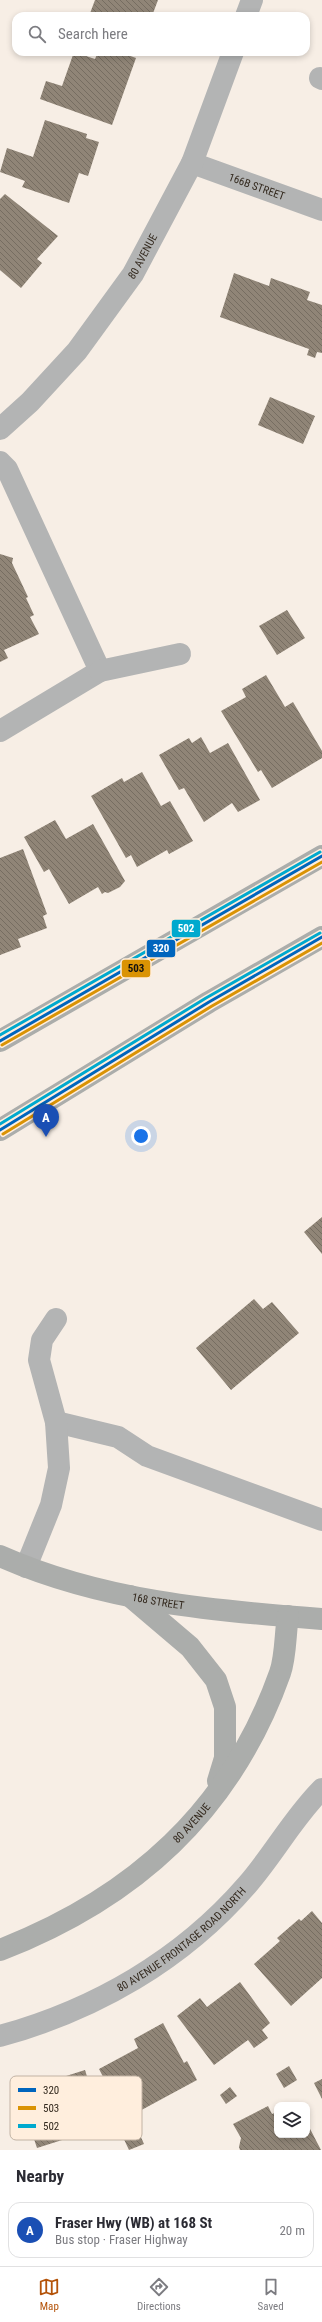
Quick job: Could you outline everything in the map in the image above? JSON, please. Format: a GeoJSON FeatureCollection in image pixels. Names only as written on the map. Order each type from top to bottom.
{"type":"FeatureCollection","features":[{"type":"Feature","properties":{"kind":"main road"},"geometry":{"type":"LineString","coordinates":[[0,1041],[322,856]]}},
{"type":"Feature","properties":{"kind":"main road"},"geometry":{"type":"LineString","coordinates":[[0,1130],[209,1002],[322,937]]}},
{"type":"Feature","properties":{"kind":"main road","name":"168 STREET"},"geometry":{"type":"LineString","coordinates":[[0,1556],[26,1567],[79,1584],[129,1596],[230,1612],[322,1619]]}},
{"type":"Feature","properties":{"kind":"main road"},"geometry":{"type":"LineString","coordinates":[[129,1596],[190,1647],[216,1680],[224,1707],[225,1758],[212,1799]]}},
{"type":"Feature","properties":{"kind":"main road","name":"80 AVENUE"},"geometry":{"type":"LineString","coordinates":[[0,1950],[26,1940],[80,1914],[132,1880],[174,1844],[212,1799],[248,1746],[280,1672],[288,1616]]}},
{"type":"Feature","properties":{"kind":"street"},"geometry":{"type":"LineString","coordinates":[[248,12],[252,0]]}},
{"type":"Feature","properties":{"kind":"street","name":"80 AVENUE"},"geometry":{"type":"LineString","coordinates":[[0,428],[30,402],[72,356],[133,274],[192,162],[232,56]]}},
{"type":"Feature","properties":{"kind":"street","name":"166B STREET"},"geometry":{"type":"LineString","coordinates":[[192,162],[322,210]]}},
{"type":"Feature","properties":{"kind":"street"},"geometry":{"type":"LineString","coordinates":[[0,462],[7,469],[100,671]]}},
{"type":"Feature","properties":{"kind":"street"},"geometry":{"type":"LineString","coordinates":[[0,731],[100,671],[180,654]]}},
{"type":"Feature","properties":{"kind":"street"},"geometry":{"type":"LineString","coordinates":[[26,1567],[49,1511],[57,1480],[59,1454],[56,1422],[39,1360],[42,1340],[56,1319]]}},
{"type":"Feature","properties":{"kind":"street"},"geometry":{"type":"LineString","coordinates":[[56,1422],[118,1437],[147,1456],[322,1520]]}},
{"type":"Feature","properties":{"kind":"street","name":"80 AVENUE FRONTAGE ROAD NORTH"},"geometry":{"type":"LineString","coordinates":[[0,2036],[34,2026],[97,2000],[133,1981],[175,1952],[204,1928],[238,1896],[278,1847],[305,1808],[322,1789]]}},
{"type":"Feature","properties":{"kind":"building"},"geometry":{"type":"Polygon","coordinates":[[[95,0],[158,0],[154,12],[90,12],[95,0]]]}},
{"type":"Feature","properties":{"kind":"building"},"geometry":{"type":"Polygon","coordinates":[[[73,56],[86,56],[95,59],[96,56],[130,56],[136,58],[112,125],[40,99],[46,81],[62,86],[73,56]]]}},
{"type":"Feature","properties":{"kind":"building"},"geometry":{"type":"Polygon","coordinates":[[[45,120],[87,134],[86,138],[99,142],[88,176],[79,173],[69,203],[22,187],[25,181],[0,172],[7,148],[33,157],[45,120]]]}},
{"type":"Feature","properties":{"kind":"building"},"geometry":{"type":"Polygon","coordinates":[[[5,194],[58,236],[37,259],[42,263],[21,288],[0,270],[0,199],[5,194]]]}},
{"type":"Feature","properties":{"kind":"building"},"geometry":{"type":"Polygon","coordinates":[[[234,273],[269,286],[271,278],[310,292],[307,300],[322,305],[322,353],[317,352],[315,358],[307,355],[309,349],[220,317],[234,273]]]}},
{"type":"Feature","properties":{"kind":"building"},"geometry":{"type":"Polygon","coordinates":[[[270,397],[315,416],[303,444],[258,425],[270,397]]]}},
{"type":"Feature","properties":{"kind":"building"},"geometry":{"type":"Polygon","coordinates":[[[0,554],[13,558],[12,563],[28,597],[26,598],[34,615],[30,617],[39,634],[4,650],[8,658],[0,662],[0,554]]]}},
{"type":"Feature","properties":{"kind":"building"},"geometry":{"type":"Polygon","coordinates":[[[287,610],[305,638],[277,655],[259,626],[287,610]]]}},
{"type":"Feature","properties":{"kind":"building"},"geometry":{"type":"Polygon","coordinates":[[[266,675],[285,707],[293,702],[322,751],[322,758],[272,788],[261,770],[258,772],[221,711],[246,697],[242,689],[266,675]]]}},
{"type":"Feature","properties":{"kind":"building"},"geometry":{"type":"Polygon","coordinates":[[[201,737],[210,753],[228,743],[260,800],[238,812],[232,803],[204,822],[184,788],[179,790],[159,755],[189,738],[192,743],[201,737]]]}},
{"type":"Feature","properties":{"kind":"building"},"geometry":{"type":"Polygon","coordinates":[[[142,772],[161,806],[170,801],[193,841],[169,854],[167,850],[137,867],[131,855],[126,858],[91,796],[122,778],[124,782],[142,772]]]}},
{"type":"Feature","properties":{"kind":"building"},"geometry":{"type":"Polygon","coordinates":[[[55,820],[66,839],[93,824],[125,881],[120,887],[108,893],[105,892],[102,894],[98,887],[69,904],[49,869],[44,872],[24,837],[55,820]]]}},
{"type":"Feature","properties":{"kind":"building"},"geometry":{"type":"Polygon","coordinates":[[[23,849],[47,914],[43,916],[47,928],[18,939],[21,947],[0,955],[0,858],[23,849]]]}},
{"type":"Feature","properties":{"kind":"building"},"geometry":{"type":"Polygon","coordinates":[[[322,1217],[322,1254],[304,1232],[322,1217]]]}},
{"type":"Feature","properties":{"kind":"building"},"geometry":{"type":"Polygon","coordinates":[[[254,1299],[263,1309],[272,1302],[299,1333],[231,1390],[196,1348],[254,1299]]]}},
{"type":"Feature","properties":{"kind":"building"},"geometry":{"type":"Polygon","coordinates":[[[312,1911],[322,1923],[322,1978],[291,2006],[254,1964],[280,1941],[277,1938],[299,1919],[301,1921],[312,1911]]]}},
{"type":"Feature","properties":{"kind":"building"},"geometry":{"type":"Polygon","coordinates":[[[240,1982],[270,2023],[262,2030],[268,2038],[254,2048],[248,2040],[214,2065],[177,2016],[200,1998],[207,2007],[240,1982]]]}},
{"type":"Feature","properties":{"kind":"building"},"geometry":{"type":"Polygon","coordinates":[[[163,2023],[184,2063],[187,2061],[197,2080],[142,2110],[142,2076],[103,2076],[99,2069],[138,2048],[134,2039],[163,2023]]]}},
{"type":"Feature","properties":{"kind":"building"},"geometry":{"type":"Polygon","coordinates":[[[289,2066],[297,2080],[284,2088],[276,2074],[289,2066]]]}},
{"type":"Feature","properties":{"kind":"building"},"geometry":{"type":"Polygon","coordinates":[[[85,2070],[87,2076],[66,2076],[85,2070]]]}},
{"type":"Feature","properties":{"kind":"building"},"geometry":{"type":"Polygon","coordinates":[[[322,2079],[322,2099],[314,2083],[322,2079]]]}},
{"type":"Feature","properties":{"kind":"building"},"geometry":{"type":"Polygon","coordinates":[[[230,2087],[237,2096],[226,2104],[220,2095],[230,2087]]]}},
{"type":"Feature","properties":{"kind":"building"},"geometry":{"type":"Polygon","coordinates":[[[268,2106],[272,2114],[274,2113],[274,2138],[310,2138],[310,2129],[321,2150],[240,2150],[239,2147],[241,2138],[233,2124],[268,2106]]]}},
{"type":"Feature","properties":{"kind":"building"},"geometry":{"type":"Polygon","coordinates":[[[34,2140],[62,2140],[37,2148],[34,2140]]]}},
{"type":"Feature","properties":{"kind":"building"},"geometry":{"type":"Polygon","coordinates":[[[124,2140],[142,2140],[144,2144],[129,2150],[124,2140]]]}},
{"type":"Feature","properties":{"kind":"transit line","name":"502"},"geometry":{"type":"LineString","coordinates":[[0,1035],[320,852]]}},
{"type":"Feature","properties":{"kind":"transit line","name":"320"},"geometry":{"type":"LineString","coordinates":[[0,1041],[322,856]]}},
{"type":"Feature","properties":{"kind":"transit line","name":"503"},"geometry":{"type":"LineString","coordinates":[[2,1045],[322,862]]}},
{"type":"Feature","properties":{"kind":"transit line","name":"502"},"geometry":{"type":"LineString","coordinates":[[0,1124],[206,998],[320,933]]}},
{"type":"Feature","properties":{"kind":"transit line","name":"320"},"geometry":{"type":"LineString","coordinates":[[0,1130],[209,1002],[322,937]]}},
{"type":"Feature","properties":{"kind":"transit line","name":"503"},"geometry":{"type":"LineString","coordinates":[[3,1134],[212,1006],[322,943]]}},
{"type":"Feature","properties":{"kind":"place","name":"Fraser Hwy (WB) at 168 St"},"geometry":{"type":"Point","coordinates":[46,1137]}}]}
